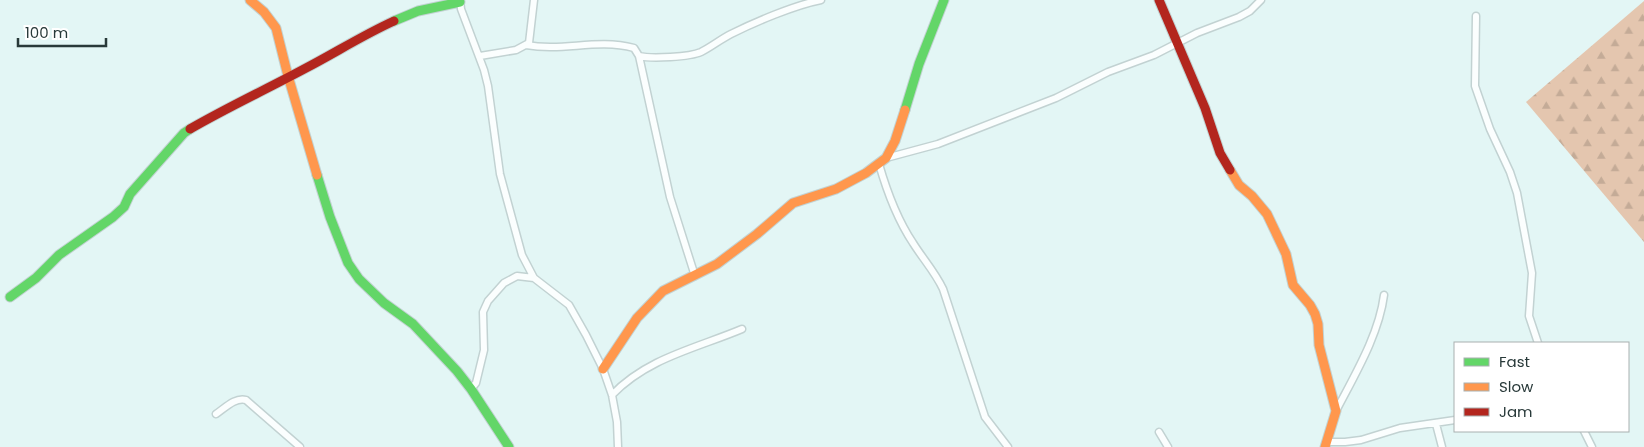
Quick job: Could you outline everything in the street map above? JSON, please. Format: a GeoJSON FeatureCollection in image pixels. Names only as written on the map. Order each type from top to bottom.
{"type":"FeatureCollection","features":[{"type":"Feature","properties":{"kind":"street"},"geometry":{"type":"LineString","coordinates":[[250,0],[264,12],[276,28],[288,76],[330,217],[348,263],[359,279],[384,303],[418,329],[451,364],[471,389],[509,447]]}},
{"type":"Feature","properties":{"kind":"street"},"geometry":{"type":"LineString","coordinates":[[480,56],[516,50],[526,45],[530,40],[534,0]]}},
{"type":"Feature","properties":{"kind":"street"},"geometry":{"type":"LineString","coordinates":[[639,56],[647,58],[700,52],[738,31],[807,3],[821,0]]}},
{"type":"Feature","properties":{"kind":"street"},"geometry":{"type":"LineString","coordinates":[[944,0],[916,71],[895,141],[883,161],[890,200],[905,231],[936,275],[943,289],[987,421],[1008,447]]}},
{"type":"Feature","properties":{"kind":"street"},"geometry":{"type":"LineString","coordinates":[[1159,0],[1205,108],[1215,142],[1223,160],[1239,185],[1252,196],[1267,214],[1286,254],[1293,285],[1313,310],[1318,324],[1319,346],[1336,411]]}},
{"type":"Feature","properties":{"kind":"street"},"geometry":{"type":"LineString","coordinates":[[603,370],[637,318],[662,291],[694,276],[731,254],[793,203],[836,189],[883,161],[938,144],[1056,98],[1108,72],[1245,14],[1261,0]]}},
{"type":"Feature","properties":{"kind":"street"},"geometry":{"type":"LineString","coordinates":[[10,296],[36,278],[59,255],[113,217],[124,207],[130,194],[184,133],[230,106],[306,68],[372,31],[418,11],[460,1],[461,10],[480,56],[488,86],[500,174],[522,255],[534,278],[569,305],[579,320],[603,370],[612,395],[617,422],[618,447]]}},
{"type":"Feature","properties":{"kind":"street"},"geometry":{"type":"LineString","coordinates":[[1476,16],[1475,86],[1490,129],[1510,172],[1517,193],[1532,273],[1529,316],[1538,342]]}},
{"type":"Feature","properties":{"kind":"street"},"geometry":{"type":"LineString","coordinates":[[526,45],[551,48],[606,44],[634,48],[639,56],[668,189],[694,276]]}},
{"type":"Feature","properties":{"kind":"street"},"geometry":{"type":"LineString","coordinates":[[471,389],[476,383],[484,350],[483,312],[488,301],[498,288],[517,276],[534,278]]}},
{"type":"Feature","properties":{"kind":"street"},"geometry":{"type":"LineString","coordinates":[[1384,295],[1382,310],[1366,352],[1336,411],[1326,444],[1361,440],[1400,428],[1454,420]]}},
{"type":"Feature","properties":{"kind":"street"},"geometry":{"type":"LineString","coordinates":[[612,395],[631,377],[652,364],[742,329]]}},
{"type":"Feature","properties":{"kind":"street"},"geometry":{"type":"LineString","coordinates":[[216,414],[236,400],[246,400],[300,447]]}},
{"type":"Feature","properties":{"kind":"street"},"geometry":{"type":"LineString","coordinates":[[1436,424],[1442,447]]}},
{"type":"Feature","properties":{"kind":"street"},"geometry":{"type":"LineString","coordinates":[[1159,432],[1168,447]]}},
{"type":"Feature","properties":{"kind":"street"},"geometry":{"type":"LineString","coordinates":[[1584,432],[1592,447]]}},
{"type":"Feature","properties":{"kind":"green space"},"geometry":{"type":"Polygon","coordinates":[[[1644,1],[1644,242],[1526,102],[1644,1]]]}},
{"type":"Feature","properties":{"kind":"traffic: fast"},"geometry":{"type":"LineString","coordinates":[[905,110],[919,64],[944,0]]}},
{"type":"Feature","properties":{"kind":"traffic: fast"},"geometry":{"type":"LineString","coordinates":[[394,21],[418,11],[460,2]]}},
{"type":"Feature","properties":{"kind":"traffic: fast"},"geometry":{"type":"LineString","coordinates":[[10,297],[36,278],[59,255],[113,217],[124,207],[130,194],[184,133],[190,129]]}},
{"type":"Feature","properties":{"kind":"traffic: fast"},"geometry":{"type":"LineString","coordinates":[[317,175],[330,217],[348,263],[359,279],[384,303],[413,324],[457,371],[509,447]]}},
{"type":"Feature","properties":{"kind":"traffic: slow"},"geometry":{"type":"LineString","coordinates":[[250,0],[264,12],[276,28],[317,175]]}},
{"type":"Feature","properties":{"kind":"traffic: slow"},"geometry":{"type":"LineString","coordinates":[[603,369],[637,318],[663,291],[717,264],[757,234],[793,203],[836,189],[866,173],[886,158],[895,141],[905,110]]}},
{"type":"Feature","properties":{"kind":"traffic: slow"},"geometry":{"type":"LineString","coordinates":[[1230,170],[1239,185],[1252,196],[1267,214],[1286,254],[1293,285],[1315,314],[1318,324],[1319,345],[1336,411],[1325,447]]}},
{"type":"Feature","properties":{"kind":"traffic: jam"},"geometry":{"type":"LineString","coordinates":[[1159,0],[1205,108],[1220,153],[1230,170]]}},
{"type":"Feature","properties":{"kind":"traffic: jam"},"geometry":{"type":"LineString","coordinates":[[190,129],[394,21]]}}]}
